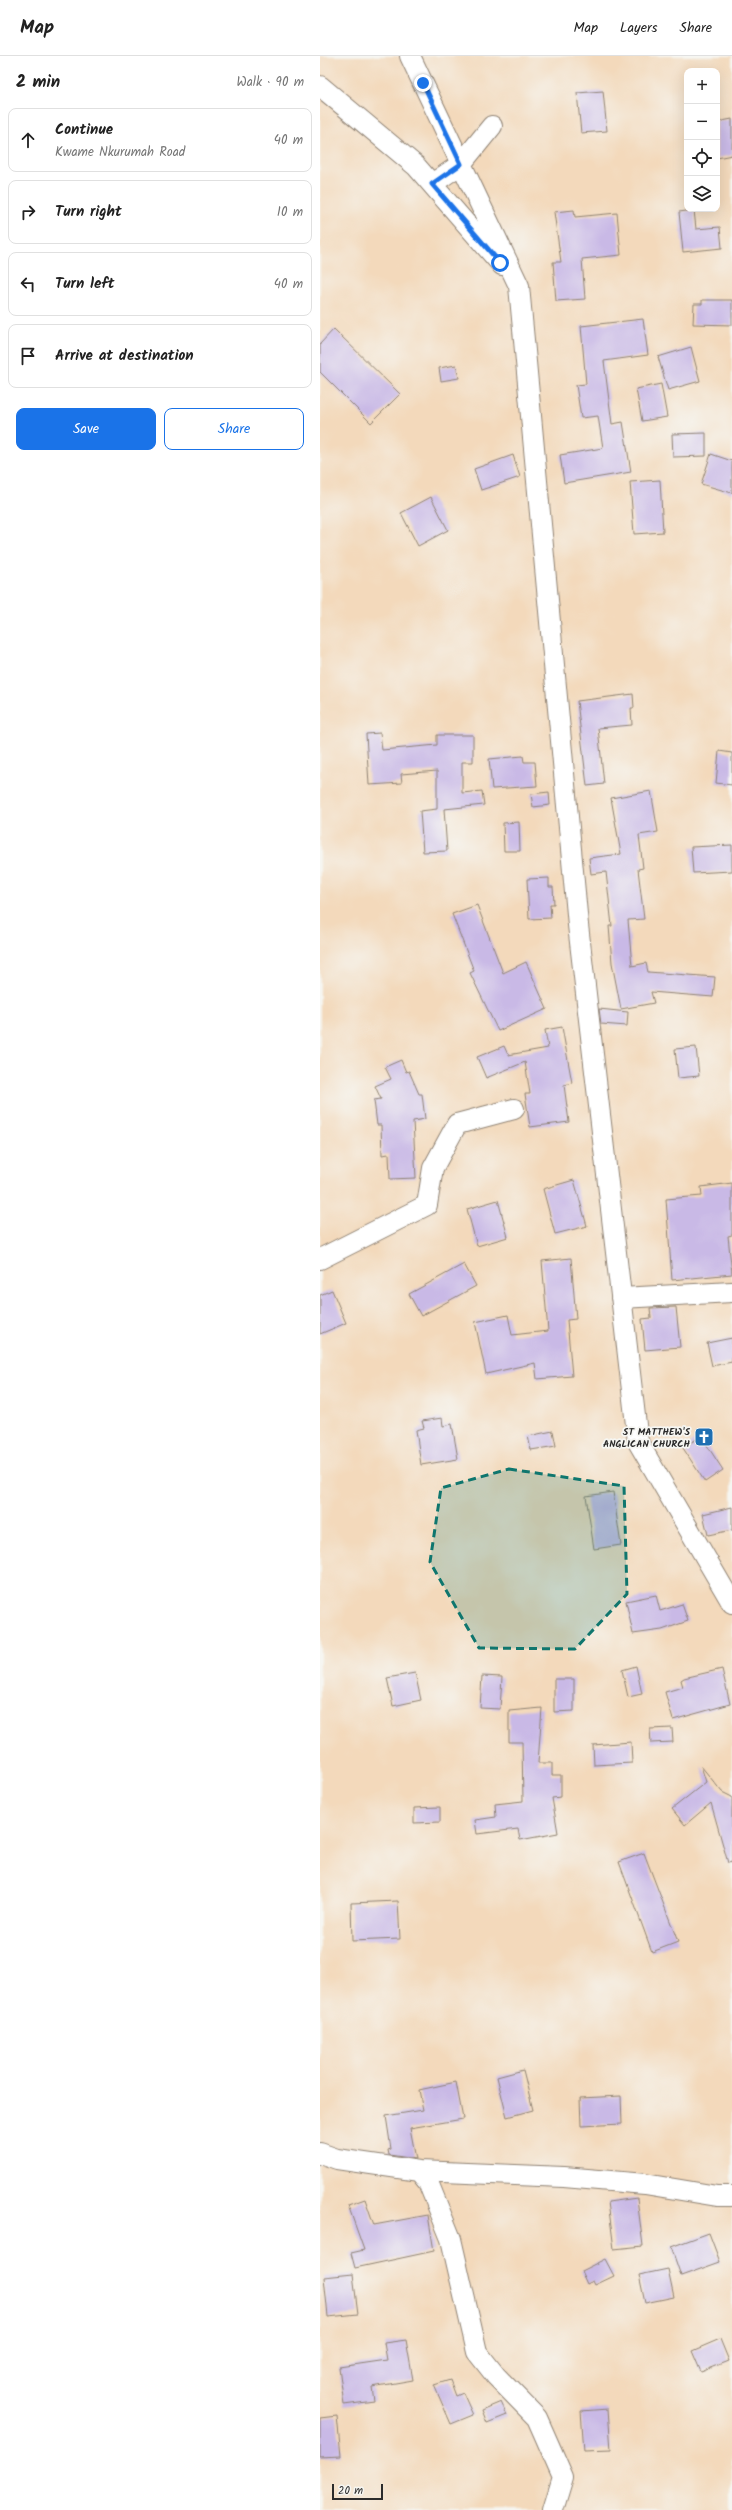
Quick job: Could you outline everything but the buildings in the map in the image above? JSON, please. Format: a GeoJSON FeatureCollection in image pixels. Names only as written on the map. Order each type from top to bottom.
{"type":"FeatureCollection","features":[{"type":"Feature","properties":{"kind":"street"},"geometry":{"type":"LineString","coordinates":[[410,56],[519,286],[578,918],[638,1442],[732,1603]]}},
{"type":"Feature","properties":{"kind":"street"},"geometry":{"type":"LineString","coordinates":[[320,86],[416,166],[519,286]]}},
{"type":"Feature","properties":{"kind":"street"},"geometry":{"type":"LineString","coordinates":[[432,184],[461,164],[492,126]]}},
{"type":"Feature","properties":{"kind":"street"},"geometry":{"type":"LineString","coordinates":[[320,1260],[428,1205],[433,1168],[457,1124],[514,1109]]}},
{"type":"Feature","properties":{"kind":"street"},"geometry":{"type":"LineString","coordinates":[[621,1298],[732,1292]]}},
{"type":"Feature","properties":{"kind":"street"},"geometry":{"type":"LineString","coordinates":[[320,2153],[337,2159],[419,2171],[623,2182],[717,2196],[732,2196]]}},
{"type":"Feature","properties":{"kind":"street"},"geometry":{"type":"LineString","coordinates":[[419,2171],[428,2182],[451,2239],[477,2352],[496,2376],[537,2418],[563,2477],[553,2510]]}},
{"type":"Feature","properties":{"kind":"highlighted area"},"geometry":{"type":"Polygon","coordinates":[[[509,1469],[624,1486],[627,1594],[575,1649],[479,1648],[430,1562],[441,1488],[509,1469]]]}},
{"type":"Feature","properties":{"kind":"place","name":"ST MATTHEW'S ANGLICAN CHURCH"},"geometry":{"type":"Point","coordinates":[704,1437]}},
{"type":"Feature","properties":{"kind":"route"},"geometry":{"type":"LineString","coordinates":[[423,83],[461,164],[432,184],[500,263]]}}]}
